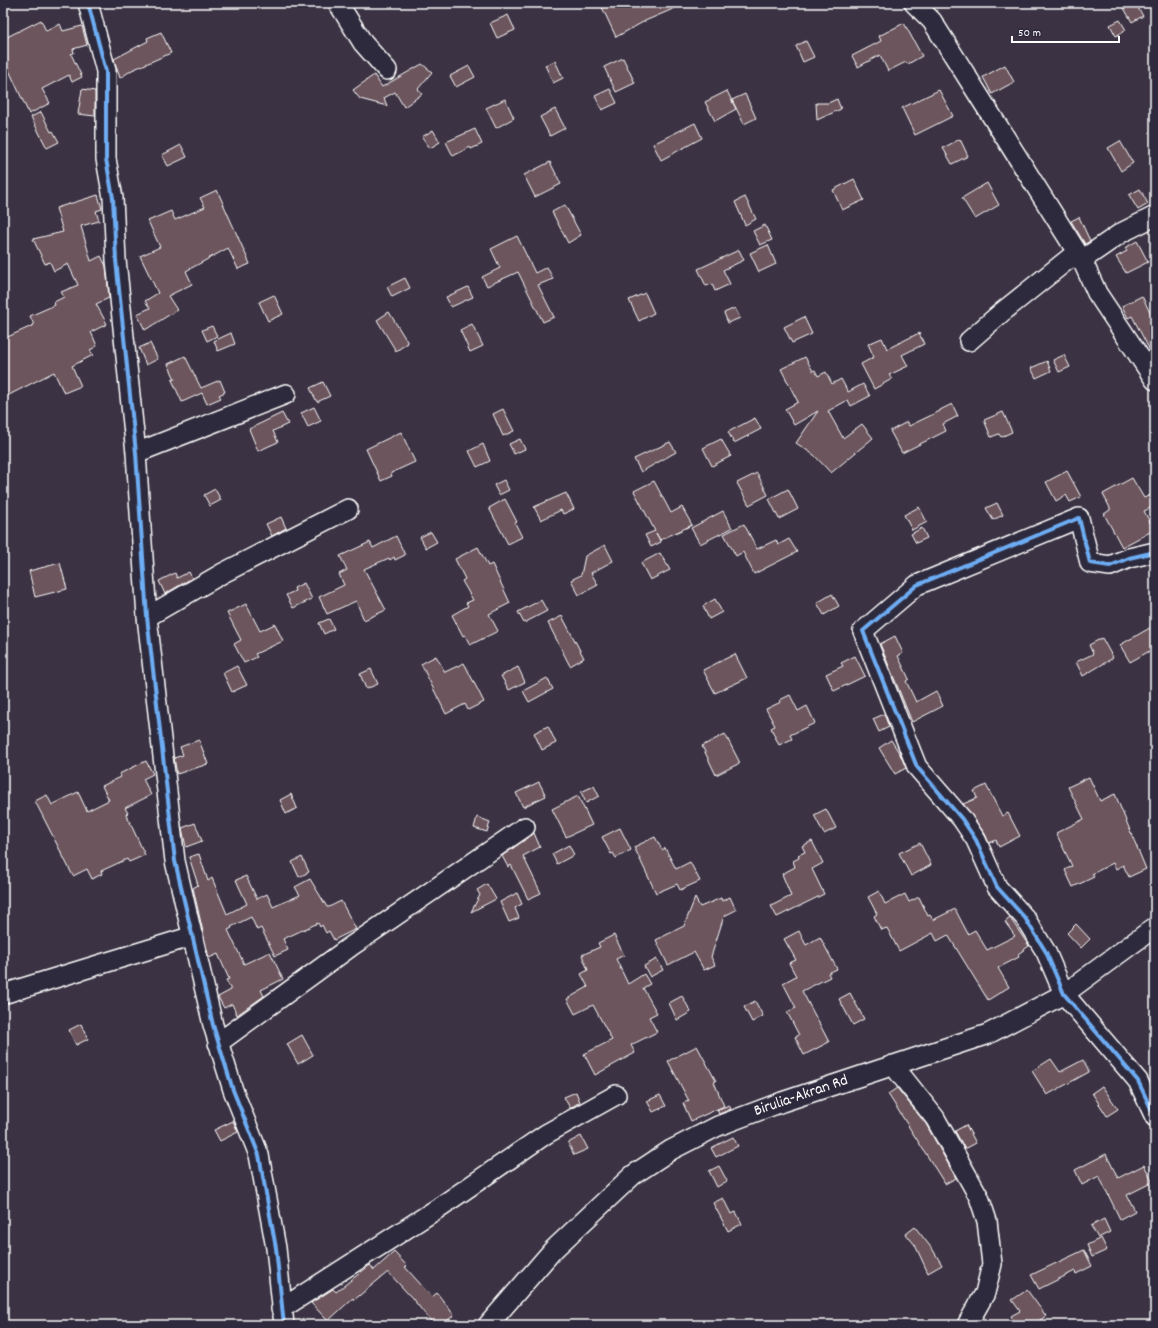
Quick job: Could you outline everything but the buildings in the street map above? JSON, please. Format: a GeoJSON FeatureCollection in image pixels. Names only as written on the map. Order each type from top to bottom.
{"type":"FeatureCollection","features":[{"type":"Feature","properties":{"kind":"street"},"geometry":{"type":"LineString","coordinates":[[88,3],[106,71],[106,159],[113,198],[116,260],[136,453],[147,617],[175,861],[218,1043],[233,1090],[259,1155],[276,1248],[282,1317],[546,1134],[616,1095]]}},
{"type":"Feature","properties":{"kind":"street"},"geometry":{"type":"LineString","coordinates":[[338,3],[363,43],[387,70]]}},
{"type":"Feature","properties":{"kind":"street"},"geometry":{"type":"LineString","coordinates":[[914,3],[932,21],[1082,260],[1097,293],[1155,380]]}},
{"type":"Feature","properties":{"kind":"street"},"geometry":{"type":"LineString","coordinates":[[1082,260],[1121,233],[1155,216]]}},
{"type":"Feature","properties":{"kind":"street"},"geometry":{"type":"LineString","coordinates":[[968,342],[1001,313],[1072,257],[1082,260]]}},
{"type":"Feature","properties":{"kind":"street"},"geometry":{"type":"LineString","coordinates":[[136,453],[286,394]]}},
{"type":"Feature","properties":{"kind":"street"},"geometry":{"type":"LineString","coordinates":[[147,617],[223,573],[348,509]]}},
{"type":"Feature","properties":{"kind":"street"},"geometry":{"type":"LineString","coordinates":[[1155,552],[1129,558],[1110,566],[1090,563],[1079,518],[917,585],[863,631],[917,767],[962,819],[976,840],[997,887],[1025,918],[1046,952],[1064,994],[1138,1081],[1155,1117]]}},
{"type":"Feature","properties":{"kind":"street"},"geometry":{"type":"LineString","coordinates":[[218,1043],[350,947],[525,827]]}},
{"type":"Feature","properties":{"kind":"street","name":"Birulia-Akran Rd"},"geometry":{"type":"LineString","coordinates":[[488,1325],[553,1250],[633,1175],[665,1154],[718,1126],[893,1065],[988,1034],[1064,994],[1155,927]]}},
{"type":"Feature","properties":{"kind":"street"},"geometry":{"type":"LineString","coordinates":[[3,994],[193,936]]}},
{"type":"Feature","properties":{"kind":"street"},"geometry":{"type":"LineString","coordinates":[[893,1065],[935,1118],[979,1197],[987,1221],[992,1264],[985,1293],[967,1325]]}},
{"type":"Feature","properties":{"kind":"cycle path"},"geometry":{"type":"LineString","coordinates":[[88,3],[106,71],[106,159],[113,198],[116,260],[136,453],[147,617],[175,861],[213,1025],[233,1090],[259,1155],[276,1248],[284,1325]]}},
{"type":"Feature","properties":{"kind":"cycle path"},"geometry":{"type":"LineString","coordinates":[[1155,552],[1129,558],[1110,566],[1090,563],[1079,518],[917,585],[863,631],[917,767],[962,819],[976,840],[997,887],[1025,918],[1046,952],[1064,994],[1138,1081],[1155,1117]]}}]}
